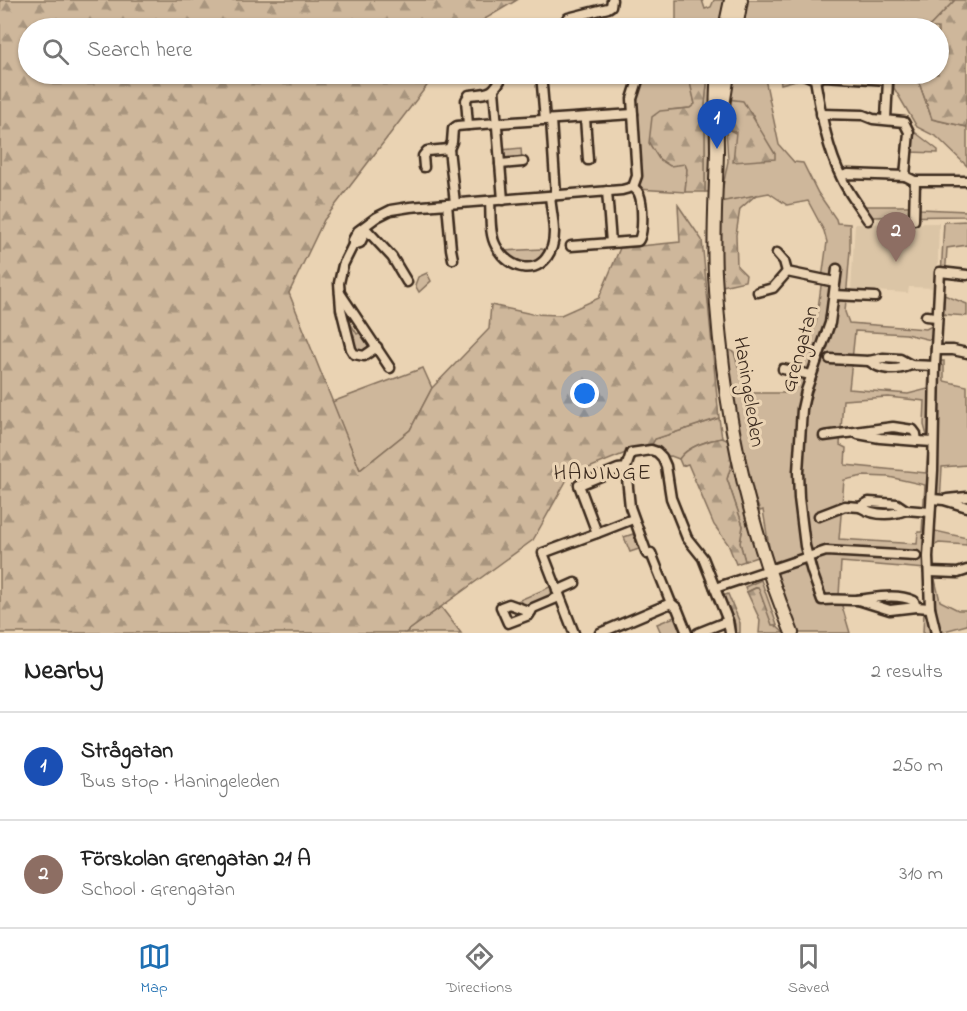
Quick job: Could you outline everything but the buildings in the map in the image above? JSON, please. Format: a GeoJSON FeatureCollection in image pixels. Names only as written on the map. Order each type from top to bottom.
{"type":"FeatureCollection","features":[{"type":"Feature","properties":{"kind":"main road"},"geometry":{"type":"LineString","coordinates":[[726,18],[731,0]]}},
{"type":"Feature","properties":{"kind":"main road"},"geometry":{"type":"LineString","coordinates":[[738,18],[741,0]]}},
{"type":"Feature","properties":{"kind":"main road","name":"Haningeleden"},"geometry":{"type":"LineString","coordinates":[[718,84],[714,253],[716,300],[724,375],[741,469],[769,569],[792,633]]}},
{"type":"Feature","properties":{"kind":"main road","name":"Haningeleden"},"geometry":{"type":"LineString","coordinates":[[717,148],[727,84]]}},
{"type":"Feature","properties":{"kind":"street"},"geometry":{"type":"LineString","coordinates":[[568,18],[608,8],[612,0]]}},
{"type":"Feature","properties":{"kind":"street"},"geometry":{"type":"LineString","coordinates":[[468,125],[466,100],[469,95],[490,93],[498,84]]}},
{"type":"Feature","properties":{"kind":"street"},"geometry":{"type":"LineString","coordinates":[[490,201],[494,240],[497,248],[509,262],[522,268],[529,268],[543,260],[552,246],[553,196],[548,120],[543,84]]}},
{"type":"Feature","properties":{"kind":"street"},"geometry":{"type":"LineString","coordinates":[[633,187],[637,176],[633,99],[637,84]]}},
{"type":"Feature","properties":{"kind":"street"},"geometry":{"type":"LineString","coordinates":[[816,84],[831,153],[841,176],[868,220]]}},
{"type":"Feature","properties":{"kind":"street"},"geometry":{"type":"LineString","coordinates":[[886,119],[888,84]]}},
{"type":"Feature","properties":{"kind":"street"},"geometry":{"type":"LineString","coordinates":[[494,90],[503,200]]}},
{"type":"Feature","properties":{"kind":"street"},"geometry":{"type":"LineString","coordinates":[[453,259],[449,149],[453,129],[457,126],[468,125],[633,114]]}},
{"type":"Feature","properties":{"kind":"street"},"geometry":{"type":"LineString","coordinates":[[821,114],[863,115],[873,119],[904,122],[908,128],[905,176]]}},
{"type":"Feature","properties":{"kind":"street"},"geometry":{"type":"LineString","coordinates":[[585,118],[588,160]]}},
{"type":"Feature","properties":{"kind":"street"},"geometry":{"type":"LineString","coordinates":[[424,167],[423,156],[427,151],[449,149]]}},
{"type":"Feature","properties":{"kind":"street"},"geometry":{"type":"LineString","coordinates":[[500,164],[523,162]]}},
{"type":"Feature","properties":{"kind":"street"},"geometry":{"type":"LineString","coordinates":[[841,176],[848,174],[905,176],[915,181],[967,181]]}},
{"type":"Feature","properties":{"kind":"street"},"geometry":{"type":"LineString","coordinates":[[914,220],[915,181]]}},
{"type":"Feature","properties":{"kind":"street"},"geometry":{"type":"LineString","coordinates":[[377,347],[364,356],[358,356],[351,349],[341,309],[339,283],[343,265],[353,245],[355,235],[377,217],[391,210],[633,187]]}},
{"type":"Feature","properties":{"kind":"street"},"geometry":{"type":"LineString","coordinates":[[571,246],[638,241],[642,235],[640,196],[633,187]]}},
{"type":"Feature","properties":{"kind":"street"},"geometry":{"type":"LineString","coordinates":[[607,191],[611,243]]}},
{"type":"Feature","properties":{"kind":"street"},"geometry":{"type":"LineString","coordinates":[[365,228],[387,251],[407,282]]}},
{"type":"Feature","properties":{"kind":"street"},"geometry":{"type":"LineString","coordinates":[[777,253],[787,272]]}},
{"type":"Feature","properties":{"kind":"street","name":"Grengatan"},"geometry":{"type":"LineString","coordinates":[[837,269],[828,329],[811,375],[802,409],[798,472],[801,524],[807,556],[822,600],[891,597],[911,599],[915,601],[916,607]]}},
{"type":"Feature","properties":{"kind":"street"},"geometry":{"type":"LineString","coordinates":[[787,272],[835,282]]}},
{"type":"Feature","properties":{"kind":"street"},"geometry":{"type":"LineString","coordinates":[[758,292],[773,288],[787,272]]}},
{"type":"Feature","properties":{"kind":"street"},"geometry":{"type":"LineString","coordinates":[[936,633],[930,608],[927,557],[932,499],[937,317],[934,299],[940,272],[966,274]]}},
{"type":"Feature","properties":{"kind":"street"},"geometry":{"type":"LineString","coordinates":[[340,292],[390,368]]}},
{"type":"Feature","properties":{"kind":"street","name":"Grengatan"},"geometry":{"type":"LineString","coordinates":[[834,295],[875,297]]}},
{"type":"Feature","properties":{"kind":"street"},"geometry":{"type":"LineString","coordinates":[[926,316],[937,317]]}},
{"type":"Feature","properties":{"kind":"street"},"geometry":{"type":"LineString","coordinates":[[936,350],[967,348]]}},
{"type":"Feature","properties":{"kind":"street"},"geometry":{"type":"LineString","coordinates":[[953,350],[967,353]]}},
{"type":"Feature","properties":{"kind":"street","name":"Grengatan"},"geometry":{"type":"LineString","coordinates":[[830,359],[869,362],[877,368],[886,369],[902,369],[911,365],[935,366]]}},
{"type":"Feature","properties":{"kind":"street"},"geometry":{"type":"LineString","coordinates":[[783,369],[811,375]]}},
{"type":"Feature","properties":{"kind":"street"},"geometry":{"type":"LineString","coordinates":[[825,435],[852,432],[880,438],[933,441]]}},
{"type":"Feature","properties":{"kind":"street"},"geometry":{"type":"LineString","coordinates":[[687,633],[633,519],[626,468],[631,453],[651,450],[662,458],[666,466],[671,498],[687,538],[703,558],[728,621],[730,633]]}},
{"type":"Feature","properties":{"kind":"street"},"geometry":{"type":"LineString","coordinates":[[597,533],[579,485],[626,468]]}},
{"type":"Feature","properties":{"kind":"street"},"geometry":{"type":"LineString","coordinates":[[944,500],[967,497]]}},
{"type":"Feature","properties":{"kind":"street"},"geometry":{"type":"LineString","coordinates":[[932,499],[967,507]]}},
{"type":"Feature","properties":{"kind":"street"},"geometry":{"type":"LineString","coordinates":[[819,516],[845,506],[860,507],[871,513],[894,515],[906,510],[930,512]]}},
{"type":"Feature","properties":{"kind":"street"},"geometry":{"type":"LineString","coordinates":[[574,633],[543,553],[633,519]]}},
{"type":"Feature","properties":{"kind":"street"},"geometry":{"type":"LineString","coordinates":[[715,588],[807,556],[834,551],[916,556]]}},
{"type":"Feature","properties":{"kind":"street"},"geometry":{"type":"LineString","coordinates":[[929,572],[958,573],[967,570]]}},
{"type":"Feature","properties":{"kind":"street"},"geometry":{"type":"LineString","coordinates":[[958,573],[967,579]]}},
{"type":"Feature","properties":{"kind":"street"},"geometry":{"type":"LineString","coordinates":[[531,612],[533,608],[574,584]]}},
{"type":"Feature","properties":{"kind":"street","name":"Grengatan"},"geometry":{"type":"LineString","coordinates":[[856,600],[890,610],[930,608]]}},
{"type":"Feature","properties":{"kind":"street"},"geometry":{"type":"LineString","coordinates":[[600,633],[671,603]]}},
{"type":"Feature","properties":{"kind":"street"},"geometry":{"type":"LineString","coordinates":[[698,633],[728,621]]}},
{"type":"Feature","properties":{"kind":"shaded area"},"geometry":{"type":"Polygon","coordinates":[[[939,223],[937,288],[909,287],[908,293],[874,291],[873,295],[851,291],[855,224],[939,223]]]}},
{"type":"Feature","properties":{"kind":"green space"},"geometry":{"type":"Polygon","coordinates":[[[0,0],[517,0],[487,18],[18,18],[18,84],[428,84],[324,220],[289,293],[360,470],[410,430],[432,388],[489,329],[491,305],[532,314],[561,315],[599,298],[620,248],[680,242],[678,205],[702,240],[719,418],[655,439],[651,446],[628,452],[569,476],[533,540],[405,633],[0,633],[0,0]]]}},
{"type":"Feature","properties":{"kind":"green space"},"geometry":{"type":"Polygon","coordinates":[[[676,0],[702,0],[705,9],[711,7],[714,0],[728,0],[724,18],[676,18],[676,0]]]}},
{"type":"Feature","properties":{"kind":"green space"},"geometry":{"type":"Polygon","coordinates":[[[745,0],[955,0],[938,18],[742,18],[745,0]]]}},
{"type":"Feature","properties":{"kind":"green space"},"geometry":{"type":"Polygon","coordinates":[[[955,0],[967,0],[967,127],[932,119],[920,84],[949,84],[949,18],[938,18],[955,0]]]}},
{"type":"Feature","properties":{"kind":"green space"},"geometry":{"type":"Polygon","coordinates":[[[642,84],[691,84],[695,104],[690,108],[669,110],[670,165],[685,164],[687,169],[685,192],[638,189],[642,177],[636,98],[642,84]]]}},
{"type":"Feature","properties":{"kind":"green space"},"geometry":{"type":"Polygon","coordinates":[[[690,84],[707,84],[705,192],[685,192],[687,169],[685,164],[670,166],[659,159],[649,143],[652,117],[660,111],[690,108],[695,104],[690,84]]]}},
{"type":"Feature","properties":{"kind":"green space"},"geometry":{"type":"Polygon","coordinates":[[[707,84],[715,84],[710,192],[705,192],[707,84]]]}},
{"type":"Feature","properties":{"kind":"green space"},"geometry":{"type":"Polygon","coordinates":[[[730,84],[766,84],[779,145],[794,162],[803,163],[837,223],[850,224],[845,312],[849,323],[926,329],[934,325],[939,313],[944,222],[967,221],[967,245],[947,248],[944,295],[967,304],[967,316],[940,314],[939,361],[944,361],[944,381],[967,386],[967,465],[942,467],[940,503],[936,506],[935,531],[967,538],[967,545],[939,543],[933,546],[932,567],[940,601],[958,610],[967,610],[967,625],[937,633],[923,633],[926,569],[841,562],[839,596],[850,633],[798,633],[770,553],[763,510],[760,511],[741,452],[727,349],[734,352],[746,393],[791,393],[797,367],[816,323],[827,242],[824,231],[808,201],[787,205],[769,193],[720,202],[728,161],[726,128],[775,154],[763,137],[752,114],[728,99],[730,84]],[[855,331],[849,389],[908,394],[928,389],[931,340],[906,334],[855,331]],[[888,397],[843,400],[840,445],[846,448],[845,465],[926,473],[929,443],[924,425],[925,401],[888,397]],[[863,476],[844,480],[839,539],[917,544],[918,532],[922,532],[925,485],[889,477],[863,476]]]}},
{"type":"Feature","properties":{"kind":"green space"},"geometry":{"type":"Polygon","coordinates":[[[894,84],[920,84],[932,119],[967,127],[967,166],[937,137],[917,127],[894,88],[894,84]]]}},
{"type":"Feature","properties":{"kind":"green space"},"geometry":{"type":"Polygon","coordinates":[[[728,99],[743,101],[775,154],[775,159],[733,162],[736,132],[726,128],[728,99]]]}},
{"type":"Feature","properties":{"kind":"green space"},"geometry":{"type":"Polygon","coordinates":[[[916,133],[938,150],[938,153],[910,152],[911,139],[916,133]]]}},
{"type":"Feature","properties":{"kind":"green space"},"geometry":{"type":"Polygon","coordinates":[[[521,148],[522,161],[504,160],[501,150],[521,148]]]}},
{"type":"Feature","properties":{"kind":"green space"},"geometry":{"type":"Polygon","coordinates":[[[756,195],[740,209],[736,235],[737,266],[746,275],[745,281],[722,286],[720,202],[756,195]]]}},
{"type":"Feature","properties":{"kind":"green space"},"geometry":{"type":"Polygon","coordinates":[[[860,206],[911,206],[920,209],[967,211],[967,216],[869,217],[860,206]]]}},
{"type":"Feature","properties":{"kind":"green space"},"geometry":{"type":"Polygon","coordinates":[[[542,249],[546,251],[532,265],[517,264],[503,251],[542,249]]]}},
{"type":"Feature","properties":{"kind":"green space"},"geometry":{"type":"Polygon","coordinates":[[[427,273],[431,281],[419,292],[415,285],[418,277],[427,273]]]}},
{"type":"Feature","properties":{"kind":"green space"},"geometry":{"type":"Polygon","coordinates":[[[344,303],[352,314],[347,318],[357,334],[363,331],[370,345],[365,353],[355,352],[343,310],[344,303]]]}},
{"type":"Feature","properties":{"kind":"green space"},"geometry":{"type":"Polygon","coordinates":[[[423,368],[432,388],[410,430],[360,470],[332,402],[423,368]]]}},
{"type":"Feature","properties":{"kind":"green space"},"geometry":{"type":"Polygon","coordinates":[[[719,418],[722,438],[698,445],[679,459],[671,456],[659,457],[651,446],[655,439],[719,418]]]}},
{"type":"Feature","properties":{"kind":"green space"},"geometry":{"type":"Polygon","coordinates":[[[722,438],[729,441],[733,459],[727,479],[743,526],[740,543],[745,561],[736,564],[728,544],[714,525],[688,464],[682,466],[679,459],[698,445],[722,438]]]}},
{"type":"Feature","properties":{"kind":"green space"},"geometry":{"type":"Polygon","coordinates":[[[733,459],[757,557],[745,561],[740,543],[743,526],[727,479],[733,459]]]}},
{"type":"Feature","properties":{"kind":"green space"},"geometry":{"type":"Polygon","coordinates":[[[633,534],[639,549],[630,552],[624,537],[633,534]]]}},
{"type":"Feature","properties":{"kind":"green space"},"geometry":{"type":"Polygon","coordinates":[[[761,580],[778,628],[775,625],[772,626],[757,587],[747,592],[745,587],[761,580]]]}},
{"type":"Feature","properties":{"kind":"green space"},"geometry":{"type":"Polygon","coordinates":[[[552,586],[553,597],[526,608],[513,603],[552,586]]]}},
{"type":"Feature","properties":{"kind":"green space"},"geometry":{"type":"Polygon","coordinates":[[[758,587],[772,625],[784,633],[759,633],[760,620],[747,592],[758,587]]]}},
{"type":"Feature","properties":{"kind":"green space"},"geometry":{"type":"Polygon","coordinates":[[[728,594],[740,623],[740,633],[735,633],[735,624],[723,596],[728,594]]]}},
{"type":"Feature","properties":{"kind":"green space"},"geometry":{"type":"Polygon","coordinates":[[[441,607],[461,633],[405,633],[441,607]]]}},
{"type":"Feature","properties":{"kind":"green space"},"geometry":{"type":"Polygon","coordinates":[[[677,616],[683,628],[681,633],[661,633],[657,624],[677,616]]]}},
{"type":"Feature","properties":{"kind":"place","name":"Strågatan"},"geometry":{"type":"Point","coordinates":[717,149]}},
{"type":"Feature","properties":{"kind":"place","name":"Förskolan Grengatan 21 A"},"geometry":{"type":"Point","coordinates":[896,262]}},
{"type":"Feature","properties":{"kind":"district","name":"HANINGE"},"geometry":{"type":"Point","coordinates":[603,474]}}]}
